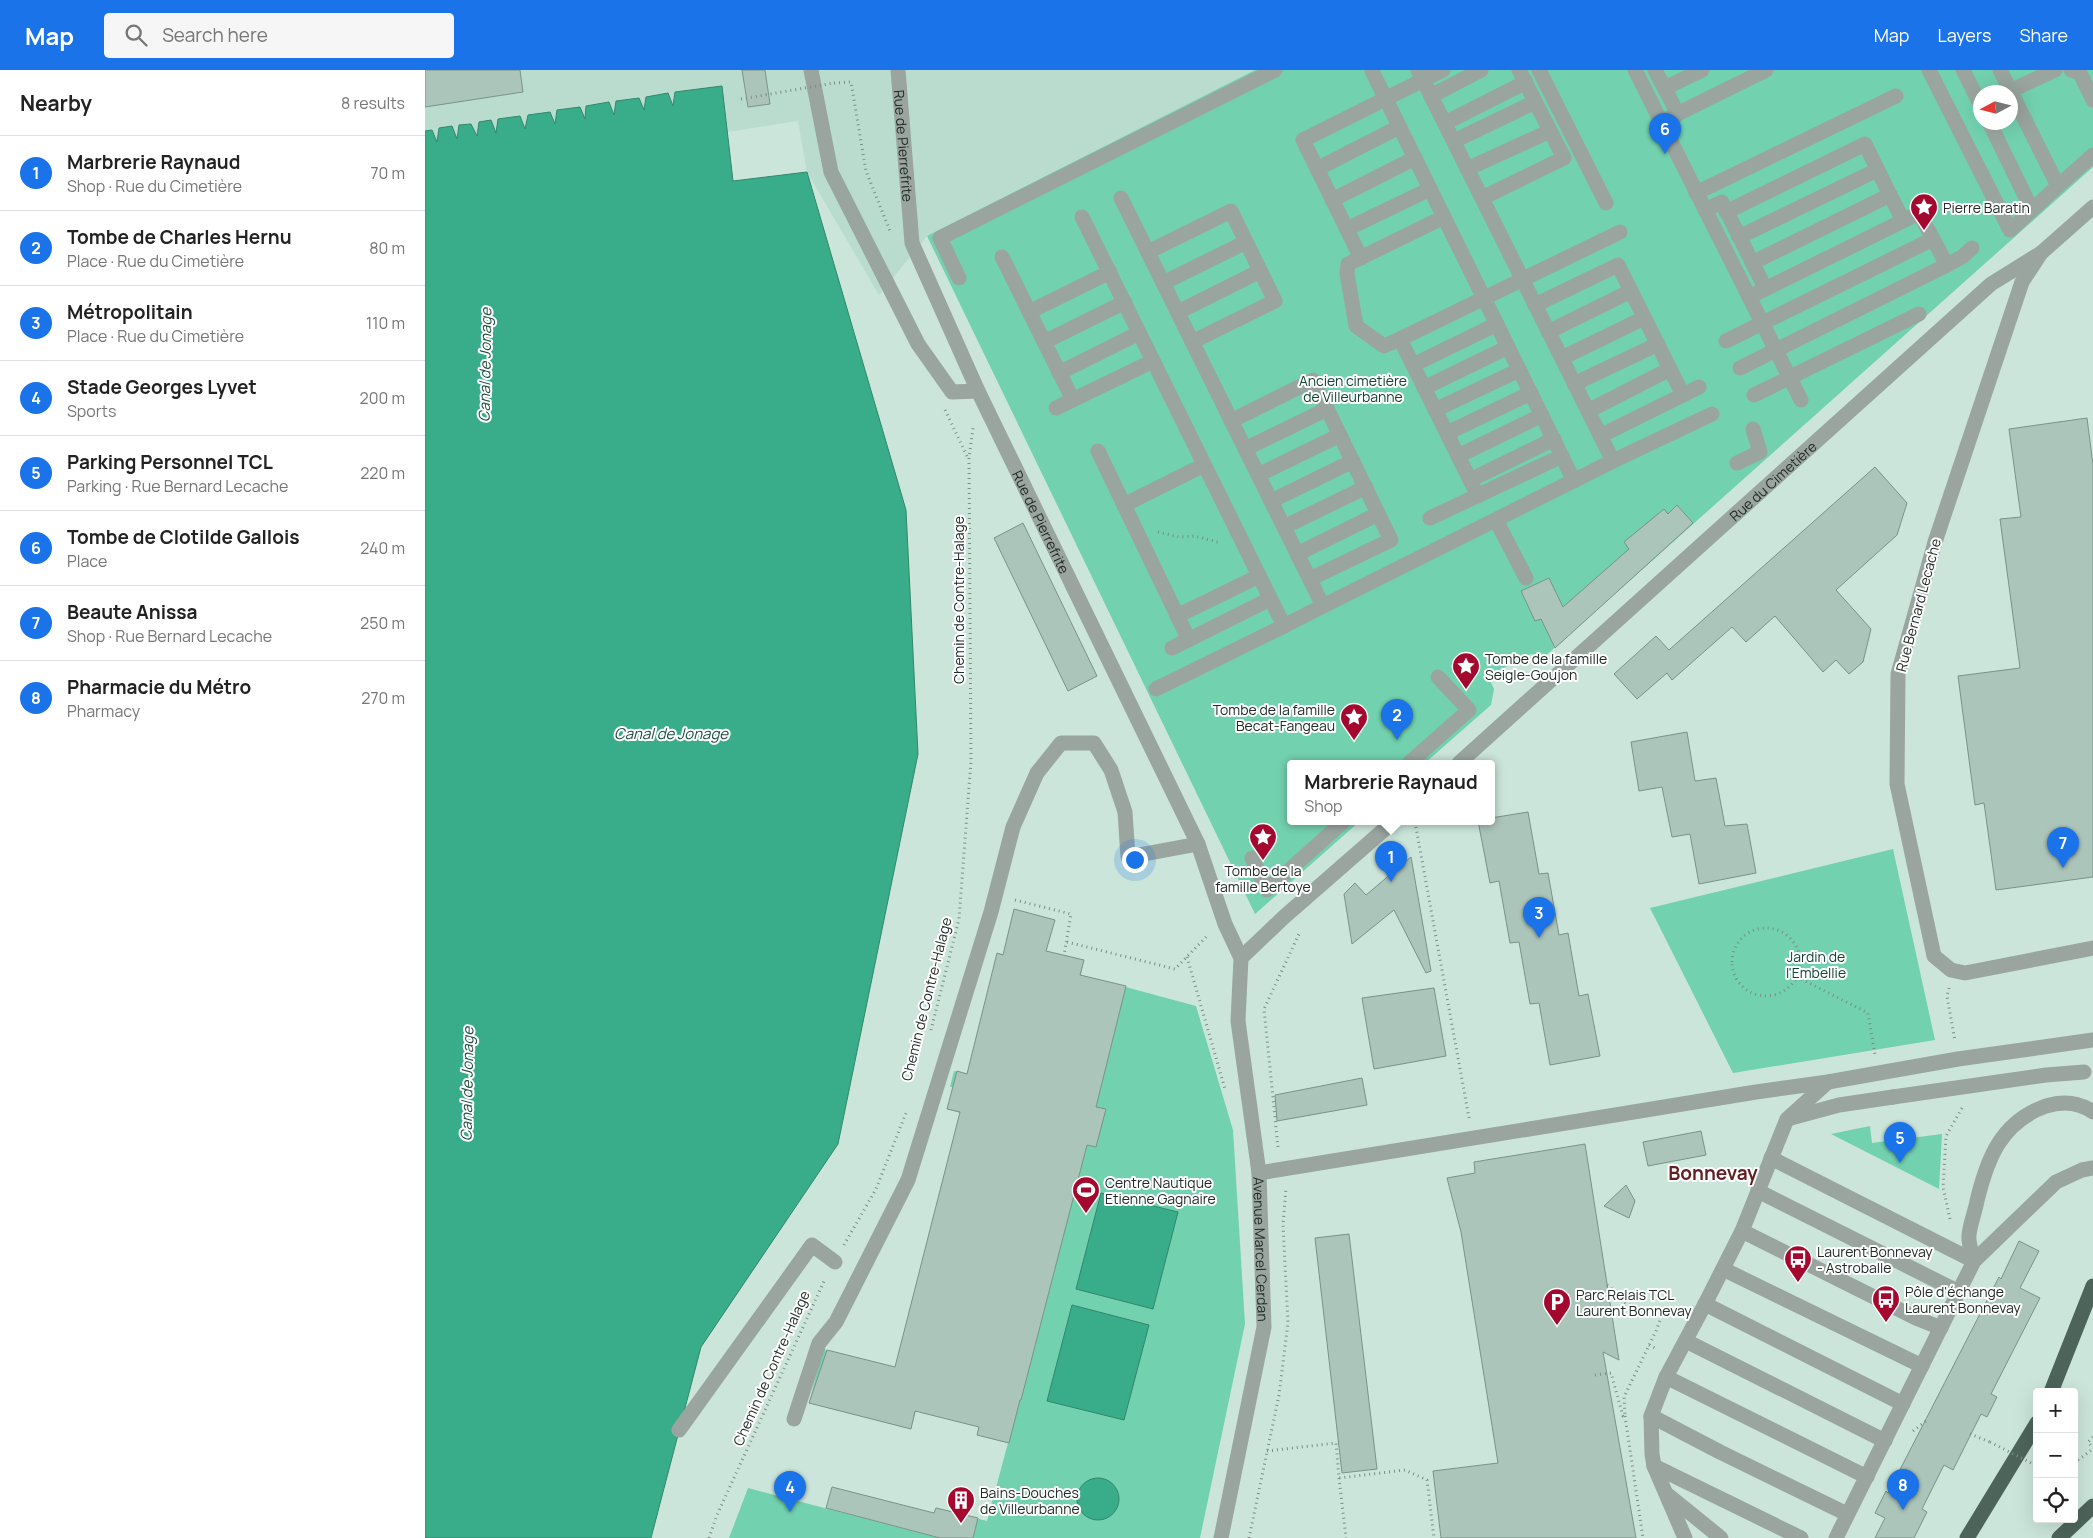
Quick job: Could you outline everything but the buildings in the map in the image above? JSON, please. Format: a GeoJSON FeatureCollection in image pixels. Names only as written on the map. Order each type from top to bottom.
{"type":"FeatureCollection","features":[{"type":"Feature","properties":{"kind":"highway"},"geometry":{"type":"LineString","coordinates":[[2053,1388],[2093,1286]]}},
{"type":"Feature","properties":{"kind":"highway"},"geometry":{"type":"LineString","coordinates":[[1967,1538],[2033,1430]]}},
{"type":"Feature","properties":{"kind":"highway"},"geometry":{"type":"LineString","coordinates":[[2059,1538],[2093,1506]]}},
{"type":"Feature","properties":{"kind":"street"},"geometry":{"type":"LineString","coordinates":[[811,70],[831,172],[914,335],[952,392],[978,391]]}},
{"type":"Feature","properties":{"kind":"street","name":"Rue de Pierrefrite"},"geometry":{"type":"LineString","coordinates":[[898,70],[912,244],[978,391],[1198,844],[1225,924],[1241,958]]}},
{"type":"Feature","properties":{"kind":"street"},"geometry":{"type":"LineString","coordinates":[[959,278],[940,238],[1275,70]]}},
{"type":"Feature","properties":{"kind":"street"},"geometry":{"type":"LineString","coordinates":[[1361,258],[1303,140],[1385,98],[1420,75],[1443,70]]}},
{"type":"Feature","properties":{"kind":"street"},"geometry":{"type":"LineString","coordinates":[[1431,96],[1481,70]]}},
{"type":"Feature","properties":{"kind":"street"},"geometry":{"type":"LineString","coordinates":[[1539,70],[1606,204]]}},
{"type":"Feature","properties":{"kind":"street"},"geometry":{"type":"LineString","coordinates":[[1635,70],[1801,400]]}},
{"type":"Feature","properties":{"kind":"street"},"geometry":{"type":"LineString","coordinates":[[1655,70],[1678,114]]}},
{"type":"Feature","properties":{"kind":"street"},"geometry":{"type":"LineString","coordinates":[[1665,88],[1702,70]]}},
{"type":"Feature","properties":{"kind":"street"},"geometry":{"type":"LineString","coordinates":[[1661,122],[1766,70]]}},
{"type":"Feature","properties":{"kind":"street"},"geometry":{"type":"LineString","coordinates":[[1929,70],[2010,230],[2093,155]]}},
{"type":"Feature","properties":{"kind":"street"},"geometry":{"type":"LineString","coordinates":[[1963,70],[1973,90]]}},
{"type":"Feature","properties":{"kind":"street"},"geometry":{"type":"LineString","coordinates":[[2000,70],[2007,85]]}},
{"type":"Feature","properties":{"kind":"street"},"geometry":{"type":"LineString","coordinates":[[2018,87],[2055,70]]}},
{"type":"Feature","properties":{"kind":"street"},"geometry":{"type":"LineString","coordinates":[[2071,70],[2080,73],[2093,100]]}},
{"type":"Feature","properties":{"kind":"street"},"geometry":{"type":"LineString","coordinates":[[1372,71],[1574,481]]}},
{"type":"Feature","properties":{"kind":"street"},"geometry":{"type":"LineString","coordinates":[[1420,75],[1613,462]]}},
{"type":"Feature","properties":{"kind":"street"},"geometry":{"type":"LineString","coordinates":[[1445,123],[1522,76],[1551,131],[1564,158],[1482,198]]}},
{"type":"Feature","properties":{"kind":"street"},"geometry":{"type":"LineString","coordinates":[[1697,193],[1896,96]]}},
{"type":"Feature","properties":{"kind":"street"},"geometry":{"type":"LineString","coordinates":[[1454,142],[1535,102]]}},
{"type":"Feature","properties":{"kind":"street"},"geometry":{"type":"LineString","coordinates":[[2018,107],[2058,186]]}},
{"type":"Feature","properties":{"kind":"street"},"geometry":{"type":"LineString","coordinates":[[1317,169],[1399,127]]}},
{"type":"Feature","properties":{"kind":"street"},"geometry":{"type":"LineString","coordinates":[[1993,130],[2032,210]]}},
{"type":"Feature","properties":{"kind":"street"},"geometry":{"type":"LineString","coordinates":[[1467,169],[1551,131]]}},
{"type":"Feature","properties":{"kind":"street"},"geometry":{"type":"LineString","coordinates":[[1726,212],[1865,144],[1903,220]]}},
{"type":"Feature","properties":{"kind":"street"},"geometry":{"type":"LineString","coordinates":[[1332,200],[1415,158]]}},
{"type":"Feature","properties":{"kind":"street"},"geometry":{"type":"LineString","coordinates":[[1739,237],[1877,170]]}},
{"type":"Feature","properties":{"kind":"street"},"geometry":{"type":"LineString","coordinates":[[1347,230],[1430,189]]}},
{"type":"Feature","properties":{"kind":"street"},"geometry":{"type":"LineString","coordinates":[[1752,262],[1890,195]]}},
{"type":"Feature","properties":{"kind":"street"},"geometry":{"type":"LineString","coordinates":[[1121,198],[1323,606]]}},
{"type":"Feature","properties":{"kind":"street"},"geometry":{"type":"LineString","coordinates":[[1705,210],[1721,202],[1765,288]]}},
{"type":"Feature","properties":{"kind":"street","name":"Rue du Cimetière"},"geometry":{"type":"LineString","coordinates":[[1462,760],[1991,284],[2041,253],[2093,207]]}},
{"type":"Feature","properties":{"kind":"street"},"geometry":{"type":"LineString","coordinates":[[1148,252],[1231,211],[1275,301],[1192,342]]}},
{"type":"Feature","properties":{"kind":"street"},"geometry":{"type":"LineString","coordinates":[[1749,297],[1919,213],[1947,265]]}},
{"type":"Feature","properties":{"kind":"street"},"geometry":{"type":"LineString","coordinates":[[1082,217],[1284,626]]}},
{"type":"Feature","properties":{"kind":"street"},"geometry":{"type":"LineString","coordinates":[[1443,217],[1348,264],[1347,273],[1356,326],[1384,346],[1620,232]]}},
{"type":"Feature","properties":{"kind":"street"},"geometry":{"type":"LineString","coordinates":[[1726,341],[1933,239]]}},
{"type":"Feature","properties":{"kind":"street"},"geometry":{"type":"LineString","coordinates":[[1163,283],[1246,242]]}},
{"type":"Feature","properties":{"kind":"street"},"geometry":{"type":"LineString","coordinates":[[1740,368],[1962,258],[1972,248]]}},
{"type":"Feature","properties":{"kind":"street","name":"Rue Bernard Lecache"},"geometry":{"type":"LineString","coordinates":[[2041,253],[2021,282],[1935,542],[1898,674],[1897,784],[1934,956],[1951,970],[1965,973],[2093,948]]}},
{"type":"Feature","properties":{"kind":"street"},"geometry":{"type":"LineString","coordinates":[[1002,257],[1073,400]]}},
{"type":"Feature","properties":{"kind":"street"},"geometry":{"type":"LineString","coordinates":[[1535,306],[1618,265],[1683,395]]}},
{"type":"Feature","properties":{"kind":"street"},"geometry":{"type":"LineString","coordinates":[[1178,312],[1260,271]]}},
{"type":"Feature","properties":{"kind":"street"},"geometry":{"type":"LineString","coordinates":[[1029,312],[1110,272]]}},
{"type":"Feature","properties":{"kind":"street"},"geometry":{"type":"LineString","coordinates":[[1548,332],[1631,291]]}},
{"type":"Feature","properties":{"kind":"street"},"geometry":{"type":"LineString","coordinates":[[1044,342],[1125,302]]}},
{"type":"Feature","properties":{"kind":"street"},"geometry":{"type":"LineString","coordinates":[[1753,395],[1919,314]]}},
{"type":"Feature","properties":{"kind":"street"},"geometry":{"type":"LineString","coordinates":[[1561,358],[1644,318]]}},
{"type":"Feature","properties":{"kind":"street"},"geometry":{"type":"LineString","coordinates":[[1413,365],[1497,324]]}},
{"type":"Feature","properties":{"kind":"street"},"geometry":{"type":"LineString","coordinates":[[1059,373],[1139,333]]}},
{"type":"Feature","properties":{"kind":"street"},"geometry":{"type":"LineString","coordinates":[[1400,339],[1478,496]]}},
{"type":"Feature","properties":{"kind":"street"},"geometry":{"type":"LineString","coordinates":[[1574,384],[1657,344]]}},
{"type":"Feature","properties":{"kind":"street"},"geometry":{"type":"LineString","coordinates":[[1424,388],[1508,347]]}},
{"type":"Feature","properties":{"kind":"street"},"geometry":{"type":"LineString","coordinates":[[1056,408],[1153,361]]}},
{"type":"Feature","properties":{"kind":"street"},"geometry":{"type":"LineString","coordinates":[[1588,411],[1670,369]]}},
{"type":"Feature","properties":{"kind":"street"},"geometry":{"type":"LineString","coordinates":[[1435,410],[1519,370]]}},
{"type":"Feature","properties":{"kind":"street"},"geometry":{"type":"LineString","coordinates":[[1231,421],[1313,380],[1391,540],[1310,579]]}},
{"type":"Feature","properties":{"kind":"street"},"geometry":{"type":"LineString","coordinates":[[1601,436],[1699,387]]}},
{"type":"Feature","properties":{"kind":"street"},"geometry":{"type":"LineString","coordinates":[[1447,433],[1531,393]]}},
{"type":"Feature","properties":{"kind":"street"},"geometry":{"type":"LineString","coordinates":[[1245,449],[1327,409]]}},
{"type":"Feature","properties":{"kind":"street"},"geometry":{"type":"LineString","coordinates":[[1156,689],[1712,414]]}},
{"type":"Feature","properties":{"kind":"street"},"geometry":{"type":"LineString","coordinates":[[1458,456],[1542,415]]}},
{"type":"Feature","properties":{"kind":"street"},"geometry":{"type":"LineString","coordinates":[[1737,463],[1760,452],[1753,429]]}},
{"type":"Feature","properties":{"kind":"street"},"geometry":{"type":"LineString","coordinates":[[1258,475],[1340,435]]}},
{"type":"Feature","properties":{"kind":"street"},"geometry":{"type":"LineString","coordinates":[[1470,480],[1553,440]]}},
{"type":"Feature","properties":{"kind":"street"},"geometry":{"type":"LineString","coordinates":[[1098,451],[1189,640]]}},
{"type":"Feature","properties":{"kind":"street"},"geometry":{"type":"LineString","coordinates":[[1430,518],[1562,456]]}},
{"type":"Feature","properties":{"kind":"street"},"geometry":{"type":"LineString","coordinates":[[1271,501],[1353,461]]}},
{"type":"Feature","properties":{"kind":"street"},"geometry":{"type":"LineString","coordinates":[[1124,505],[1204,465]]}},
{"type":"Feature","properties":{"kind":"street"},"geometry":{"type":"LineString","coordinates":[[1284,527],[1365,487]]}},
{"type":"Feature","properties":{"kind":"street"},"geometry":{"type":"LineString","coordinates":[[1297,554],[1379,514]]}},
{"type":"Feature","properties":{"kind":"street"},"geometry":{"type":"LineString","coordinates":[[1496,520],[1526,578]]}},
{"type":"Feature","properties":{"kind":"street"},"geometry":{"type":"LineString","coordinates":[[1177,616],[1259,576]]}},
{"type":"Feature","properties":{"kind":"street"},"geometry":{"type":"LineString","coordinates":[[1172,648],[1270,599]]}},
{"type":"Feature","properties":{"kind":"street"},"geometry":{"type":"LineString","coordinates":[[1412,760],[1469,710],[1438,677]]}},
{"type":"Feature","properties":{"kind":"street"},"geometry":{"type":"LineString","coordinates":[[794,1419],[819,1343],[837,1322],[908,1180],[995,894],[1013,827],[1037,773],[1061,743],[1094,743],[1111,770],[1125,812],[1128,857],[1198,844]]}},
{"type":"Feature","properties":{"kind":"street"},"geometry":{"type":"LineString","coordinates":[[1252,858],[1267,890],[1340,825]]}},
{"type":"Feature","properties":{"kind":"street"},"geometry":{"type":"LineString","coordinates":[[1241,958],[1284,917],[1389,825]]}},
{"type":"Feature","properties":{"kind":"street","name":"Avenue Marcel Cerdan"},"geometry":{"type":"LineString","coordinates":[[1221,1538],[1264,1327],[1259,1173],[1238,1021],[1241,958]]}},
{"type":"Feature","properties":{"kind":"street"},"geometry":{"type":"LineString","coordinates":[[1259,1173],[1828,1082],[1958,1059],[2093,1040]]}},
{"type":"Feature","properties":{"kind":"street"},"geometry":{"type":"LineString","coordinates":[[1787,1119],[1839,1105],[2046,1075],[2084,1072],[2093,1077]]}},
{"type":"Feature","properties":{"kind":"street"},"geometry":{"type":"LineString","coordinates":[[1685,1538],[1654,1466],[1651,1416],[1666,1377],[1742,1231],[1787,1119],[1828,1082]]}},
{"type":"Feature","properties":{"kind":"street"},"geometry":{"type":"LineString","coordinates":[[1974,1261],[1969,1236],[1982,1179],[1997,1145],[2009,1130],[2025,1116],[2054,1104],[2069,1102],[2085,1106],[2093,1112]]}},
{"type":"Feature","properties":{"kind":"street"},"geometry":{"type":"LineString","coordinates":[[1771,1158],[1974,1261]]}},
{"type":"Feature","properties":{"kind":"street"},"geometry":{"type":"LineString","coordinates":[[1836,1538],[1974,1261],[2056,1182],[2082,1170],[2093,1168]]}},
{"type":"Feature","properties":{"kind":"street"},"geometry":{"type":"LineString","coordinates":[[1758,1191],[1959,1292]]}},
{"type":"Feature","properties":{"kind":"street"},"geometry":{"type":"LineString","coordinates":[[1742,1231],[1916,1318],[1941,1328]]}},
{"type":"Feature","properties":{"kind":"street"},"geometry":{"type":"LineString","coordinates":[[679,1430],[812,1245],[835,1262]]}},
{"type":"Feature","properties":{"kind":"street"},"geometry":{"type":"LineString","coordinates":[[1723,1269],[1922,1366]]}},
{"type":"Feature","properties":{"kind":"street"},"geometry":{"type":"LineString","coordinates":[[1705,1304],[1903,1404]]}},
{"type":"Feature","properties":{"kind":"street"},"geometry":{"type":"LineString","coordinates":[[1686,1341],[1885,1441]]}},
{"type":"Feature","properties":{"kind":"street"},"geometry":{"type":"LineString","coordinates":[[1666,1377],[1867,1477]]}},
{"type":"Feature","properties":{"kind":"street"},"geometry":{"type":"LineString","coordinates":[[1651,1416],[1847,1514]]}},
{"type":"Feature","properties":{"kind":"street"},"geometry":{"type":"LineString","coordinates":[[1654,1466],[1801,1538]]}},
{"type":"Feature","properties":{"kind":"street"},"geometry":{"type":"LineString","coordinates":[[1665,1493],[1721,1538]]}},
{"type":"Feature","properties":{"kind":"path"},"geometry":{"type":"LineString","coordinates":[[741,99],[834,83],[851,82],[866,171],[895,245],[912,244]]}},
{"type":"Feature","properties":{"kind":"path","name":"Chemin de Contre-Halage"},"geometry":{"type":"LineString","coordinates":[[931,1032],[959,919],[961,899],[971,761],[969,458],[978,391]]}},
{"type":"Feature","properties":{"kind":"path"},"geometry":{"type":"LineString","coordinates":[[1134,525],[1179,537],[1195,536],[1246,550]]}},
{"type":"Feature","properties":{"kind":"path"},"geometry":{"type":"LineString","coordinates":[[1416,825],[1473,1139]]}},
{"type":"Feature","properties":{"kind":"path"},"geometry":{"type":"LineString","coordinates":[[995,894],[1071,914],[1064,955]]}},
{"type":"Feature","properties":{"kind":"path"},"geometry":{"type":"LineString","coordinates":[[1757,929],[1779,930],[1789,936],[1796,945],[1800,955],[1801,966],[1797,977],[1791,987],[1782,993],[1771,996],[1759,996],[1749,992],[1734,975],[1733,958],[1739,942],[1746,934],[1757,929]]}},
{"type":"Feature","properties":{"kind":"path"},"geometry":{"type":"LineString","coordinates":[[1067,942],[1175,968],[1210,933]]}},
{"type":"Feature","properties":{"kind":"path"},"geometry":{"type":"LineString","coordinates":[[1187,956],[1225,1090]]}},
{"type":"Feature","properties":{"kind":"path"},"geometry":{"type":"LineString","coordinates":[[1797,977],[1868,1013],[1875,1055],[1884,1053]]}},
{"type":"Feature","properties":{"kind":"path"},"geometry":{"type":"LineString","coordinates":[[1946,1042],[1955,1039],[1947,996]]}},
{"type":"Feature","properties":{"kind":"path","name":"Chemin de Contre-Halage"},"geometry":{"type":"LineString","coordinates":[[709,1538],[717,1514],[817,1293],[876,1189],[908,1107]]}},
{"type":"Feature","properties":{"kind":"path"},"geometry":{"type":"LineString","coordinates":[[1607,1285],[1611,1287],[1619,1300],[1634,1308],[1673,1310]]}},
{"type":"Feature","properties":{"kind":"path"},"geometry":{"type":"LineString","coordinates":[[1643,1538],[1625,1418],[1624,1397],[1664,1310]]}},
{"type":"Feature","properties":{"kind":"path"},"geometry":{"type":"LineString","coordinates":[[1649,1345],[1655,1348]]}},
{"type":"Feature","properties":{"kind":"path"},"geometry":{"type":"LineString","coordinates":[[1595,1375],[1611,1373],[1622,1413],[1625,1418],[1631,1420]]}},
{"type":"Feature","properties":{"kind":"path"},"geometry":{"type":"LineString","coordinates":[[1971,1434],[2033,1464]]}},
{"type":"Feature","properties":{"kind":"path"},"geometry":{"type":"LineString","coordinates":[[2078,1460],[2093,1448],[2088,1442],[2093,1437]]}},
{"type":"Feature","properties":{"kind":"path"},"geometry":{"type":"LineString","coordinates":[[1267,1451],[1336,1443],[1346,1538]]}},
{"type":"Feature","properties":{"kind":"path"},"geometry":{"type":"LineString","coordinates":[[1339,1478],[1405,1470],[1427,1480],[1434,1538]]}},
{"type":"Feature","properties":{"kind":"shaded area"},"geometry":{"type":"Polygon","coordinates":[[[425,70],[1255,70],[927,236],[879,295],[807,172],[798,121],[727,132],[721,86],[673,107],[668,93],[644,111],[437,143],[432,130],[425,131],[425,70]]]}},
{"type":"Feature","properties":{"kind":"green space","name":"Ancien cimetière de Villeurbanne"},"geometry":{"type":"Polygon","coordinates":[[[1255,70],[2093,70],[2093,167],[1542,659],[1531,654],[1488,676],[1494,689],[1491,705],[1428,760],[1287,760],[1287,825],[1355,825],[1255,914],[927,236],[1255,70]]]}},
{"type":"Feature","properties":{"kind":"green space","name":"Jardin de l'Embellie"},"geometry":{"type":"Polygon","coordinates":[[[1893,849],[1935,1040],[1733,1073],[1650,908],[1893,849]]]}},
{"type":"Feature","properties":{"kind":"green space","name":"Centre Nautique Etienne Gagnaire"},"geometry":{"type":"Polygon","coordinates":[[[1014,909],[1055,920],[1046,951],[1084,960],[1081,975],[1196,1006],[1233,1130],[1245,1324],[1200,1538],[729,1538],[748,1488],[928,1535],[936,1508],[987,1521],[1008,1443],[977,1435],[979,1427],[916,1411],[911,1429],[809,1403],[823,1349],[895,1367],[960,1113],[947,1109],[953,1087],[950,1087],[954,1071],[967,1074],[998,953],[1031,962],[1035,948],[1006,941],[1014,909]]]}},
{"type":"Feature","properties":{"kind":"green space"},"geometry":{"type":"Polygon","coordinates":[[[1870,1126],[1872,1143],[1942,1134],[1939,1189],[1831,1134],[1870,1126]]]}},
{"type":"Feature","properties":{"kind":"water","name":"Canal de Jonage"},"geometry":{"type":"Polygon","coordinates":[[[722,86],[733,181],[807,172],[906,510],[918,754],[838,1144],[701,1347],[651,1538],[425,1538],[425,131],[432,130],[437,142],[439,128],[452,126],[457,139],[459,125],[471,124],[477,136],[479,122],[491,120],[496,133],[498,119],[520,116],[525,129],[528,115],[550,112],[555,124],[557,110],[580,107],[585,119],[586,106],[609,102],[614,115],[616,101],[639,98],[644,110],[646,97],[668,93],[673,106],[675,92],[722,86]]]}},
{"type":"Feature","properties":{"kind":"water"},"geometry":{"type":"Polygon","coordinates":[[[1101,1193],[1178,1212],[1153,1309],[1076,1289],[1101,1193]]]}},
{"type":"Feature","properties":{"kind":"water"},"geometry":{"type":"Polygon","coordinates":[[[1072,1305],[1149,1325],[1124,1420],[1047,1401],[1072,1305]]]}},
{"type":"Feature","properties":{"kind":"water"},"geometry":{"type":"Polygon","coordinates":[[[1102,1478],[1110,1481],[1116,1487],[1119,1499],[1116,1511],[1110,1517],[1094,1520],[1086,1517],[1080,1511],[1077,1495],[1080,1487],[1086,1481],[1102,1478]]]}},
{"type":"Feature","properties":{"kind":"place","name":"Tombe de Clotilde Gallois"},"geometry":{"type":"Point","coordinates":[1665,154]}},
{"type":"Feature","properties":{"kind":"place","name":"Pierre Baratin"},"geometry":{"type":"Point","coordinates":[1924,231]}},
{"type":"Feature","properties":{"kind":"place","name":"Tombe de la famille Seigle-Goujon"},"geometry":{"type":"Point","coordinates":[1466,690]}},
{"type":"Feature","properties":{"kind":"place","name":"Tombe de Charles Hernu"},"geometry":{"type":"Point","coordinates":[1397,740]}},
{"type":"Feature","properties":{"kind":"place","name":"Tombe de la famille Becat-Fangeau"},"geometry":{"type":"Point","coordinates":[1354,741]}},
{"type":"Feature","properties":{"kind":"place","name":"Tombe de la famille Bertoye"},"geometry":{"type":"Point","coordinates":[1263,861]}},
{"type":"Feature","properties":{"kind":"place","name":"Beaute Anissa"},"geometry":{"type":"Point","coordinates":[2063,868]}},
{"type":"Feature","properties":{"kind":"place","name":"Marbrerie Raynaud"},"geometry":{"type":"Point","coordinates":[1391,882]}},
{"type":"Feature","properties":{"kind":"place","name":"Métropolitain"},"geometry":{"type":"Point","coordinates":[1539,938]}},
{"type":"Feature","properties":{"kind":"place","name":"Parking Personnel TCL"},"geometry":{"type":"Point","coordinates":[1900,1163]}},
{"type":"Feature","properties":{"kind":"place","name":"Centre Nautique Etienne Gagnaire"},"geometry":{"type":"Point","coordinates":[1086,1214]}},
{"type":"Feature","properties":{"kind":"place","name":"Laurent Bonnevay - Astroballe"},"geometry":{"type":"Point","coordinates":[1798,1283]}},
{"type":"Feature","properties":{"kind":"place","name":"Pôle d'échange Laurent Bonnevay"},"geometry":{"type":"Point","coordinates":[1886,1323]}},
{"type":"Feature","properties":{"kind":"place","name":"Parc Relais TCL Laurent Bonnevay"},"geometry":{"type":"Point","coordinates":[1557,1326]}},
{"type":"Feature","properties":{"kind":"place","name":"Pharmacie du Métro"},"geometry":{"type":"Point","coordinates":[1903,1510]}},
{"type":"Feature","properties":{"kind":"place","name":"Stade Georges Lyvet"},"geometry":{"type":"Point","coordinates":[790,1512]}},
{"type":"Feature","properties":{"kind":"place","name":"Bains-Douches de Villeurbanne"},"geometry":{"type":"Point","coordinates":[961,1524]}},
{"type":"Feature","properties":{"kind":"district","name":"Bonnevay"},"geometry":{"type":"Point","coordinates":[1713,1173]}}]}
